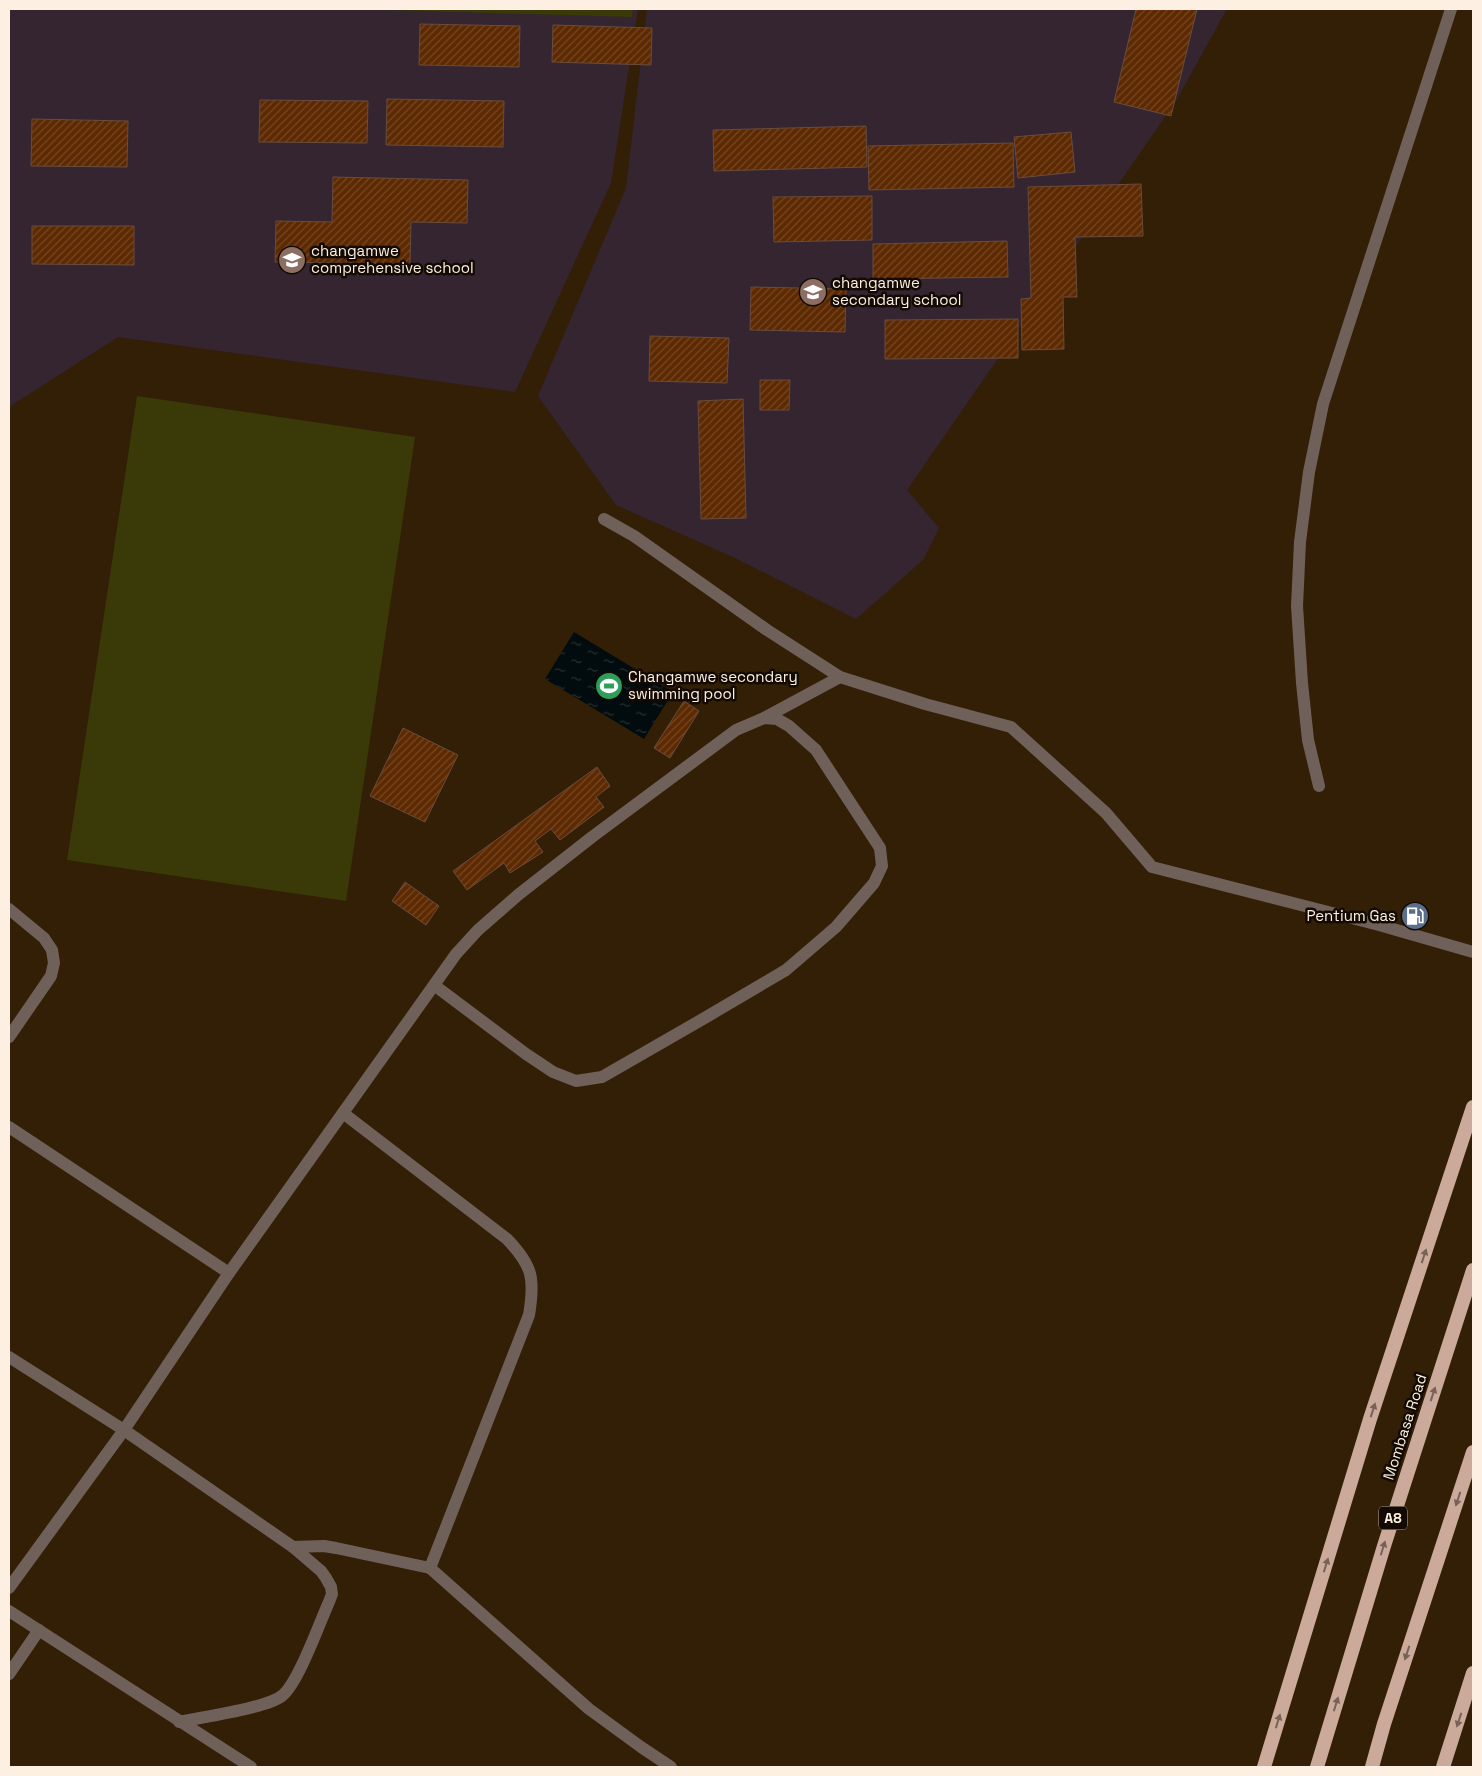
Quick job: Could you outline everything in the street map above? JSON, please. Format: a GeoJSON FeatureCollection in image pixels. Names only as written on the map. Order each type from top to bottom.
{"type":"FeatureCollection","features":[{"type":"Feature","properties":{"kind":"highway"},"geometry":{"type":"LineString","coordinates":[[1264,1767],[1370,1420],[1473,1107]]}},
{"type":"Feature","properties":{"kind":"highway","name":"Mombasa Road"},"geometry":{"type":"LineString","coordinates":[[1317,1767],[1384,1546],[1473,1270]]}},
{"type":"Feature","properties":{"kind":"highway"},"geometry":{"type":"LineString","coordinates":[[1372,1767],[1384,1724],[1473,1452]]}},
{"type":"Feature","properties":{"kind":"highway"},"geometry":{"type":"LineString","coordinates":[[1443,1767],[1473,1673]]}},
{"type":"Feature","properties":{"kind":"street"},"geometry":{"type":"LineString","coordinates":[[1319,786],[1308,740],[1297,606],[1300,542],[1309,472],[1323,404],[1451,9]]}},
{"type":"Feature","properties":{"kind":"street"},"geometry":{"type":"LineString","coordinates":[[604,518],[634,536],[767,630],[840,677],[925,704],[1011,727],[1106,813],[1152,867],[1387,927],[1473,952]]}},
{"type":"Feature","properties":{"kind":"street"},"geometry":{"type":"LineString","coordinates":[[9,1588],[124,1430],[229,1273],[456,954],[478,930],[518,895],[592,837],[736,730],[764,718],[840,677]]}},
{"type":"Feature","properties":{"kind":"street"},"geometry":{"type":"LineString","coordinates":[[434,985],[526,1054],[553,1072],[576,1081],[602,1076],[786,970],[836,927],[874,883],[882,866],[880,848],[816,750],[789,726],[777,719],[764,718]]}},
{"type":"Feature","properties":{"kind":"street"},"geometry":{"type":"LineString","coordinates":[[9,909],[44,938],[52,950],[54,963],[51,976],[9,1037]]}},
{"type":"Feature","properties":{"kind":"street"},"geometry":{"type":"LineString","coordinates":[[343,1113],[507,1239],[522,1254],[530,1272],[533,1290],[529,1315],[430,1568]]}},
{"type":"Feature","properties":{"kind":"street"},"geometry":{"type":"LineString","coordinates":[[9,1127],[229,1273]]}},
{"type":"Feature","properties":{"kind":"street"},"geometry":{"type":"LineString","coordinates":[[9,1357],[124,1430],[293,1547],[320,1571],[330,1586],[332,1594],[301,1665],[289,1688],[282,1696],[265,1704],[179,1722]]}},
{"type":"Feature","properties":{"kind":"street"},"geometry":{"type":"LineString","coordinates":[[293,1547],[324,1546],[430,1568],[590,1709],[671,1767]]}},
{"type":"Feature","properties":{"kind":"street"},"geometry":{"type":"LineString","coordinates":[[9,1610],[251,1767]]}},
{"type":"Feature","properties":{"kind":"street"},"geometry":{"type":"LineString","coordinates":[[9,1674],[39,1630]]}},
{"type":"Feature","properties":{"kind":"shaded area","name":"changamwe comprehensive school"},"geometry":{"type":"Polygon","coordinates":[[[9,9],[638,9],[611,183],[515,392],[118,337],[9,407],[9,9]]]}},
{"type":"Feature","properties":{"kind":"shaded area"},"geometry":{"type":"Polygon","coordinates":[[[354,9],[633,9],[632,17],[354,9]]]}},
{"type":"Feature","properties":{"kind":"shaded area","name":"changamwe secondary school"},"geometry":{"type":"Polygon","coordinates":[[[647,9],[1227,9],[1176,101],[907,490],[939,528],[923,560],[856,619],[735,558],[616,505],[538,396],[626,188],[647,9]]]}},
{"type":"Feature","properties":{"kind":"shaded area"},"geometry":{"type":"Polygon","coordinates":[[[137,396],[415,437],[346,901],[67,860],[137,396]]]}},
{"type":"Feature","properties":{"kind":"water","name":"Changamwe secondary swimming pool"},"geometry":{"type":"Polygon","coordinates":[[[574,632],[673,692],[644,739],[545,679],[574,632]]]}},
{"type":"Feature","properties":{"kind":"building"},"geometry":{"type":"Polygon","coordinates":[[[1136,9],[1197,9],[1171,116],[1114,102],[1136,9]]]}},
{"type":"Feature","properties":{"kind":"building"},"geometry":{"type":"Polygon","coordinates":[[[420,24],[520,26],[519,67],[419,65],[420,24]]]}},
{"type":"Feature","properties":{"kind":"building"},"geometry":{"type":"Polygon","coordinates":[[[553,25],[652,28],[651,65],[552,62],[553,25]]]}},
{"type":"Feature","properties":{"kind":"building"},"geometry":{"type":"Polygon","coordinates":[[[387,99],[504,101],[503,147],[386,145],[387,99]]]}},
{"type":"Feature","properties":{"kind":"building"},"geometry":{"type":"Polygon","coordinates":[[[260,100],[368,101],[367,143],[259,142],[260,100]]]}},
{"type":"Feature","properties":{"kind":"building"},"geometry":{"type":"Polygon","coordinates":[[[32,119],[128,121],[127,167],[31,166],[32,119]]]}},
{"type":"Feature","properties":{"kind":"building"},"geometry":{"type":"Polygon","coordinates":[[[866,126],[867,167],[714,171],[713,130],[866,126]]]}},
{"type":"Feature","properties":{"kind":"building"},"geometry":{"type":"Polygon","coordinates":[[[1071,132],[1075,172],[1018,178],[1014,137],[1071,132]]]}},
{"type":"Feature","properties":{"kind":"building"},"geometry":{"type":"Polygon","coordinates":[[[1013,143],[1014,187],[869,190],[868,146],[1013,143]]]}},
{"type":"Feature","properties":{"kind":"building"},"geometry":{"type":"Polygon","coordinates":[[[333,177],[468,180],[467,223],[411,222],[410,264],[275,262],[276,221],[332,222],[333,177]]]}},
{"type":"Feature","properties":{"kind":"building"},"geometry":{"type":"Polygon","coordinates":[[[1141,184],[1143,236],[1075,237],[1077,297],[1063,297],[1064,349],[1022,350],[1021,299],[1031,298],[1028,187],[1141,184]]]}},
{"type":"Feature","properties":{"kind":"building"},"geometry":{"type":"Polygon","coordinates":[[[872,196],[872,240],[774,242],[773,197],[872,196]]]}},
{"type":"Feature","properties":{"kind":"building"},"geometry":{"type":"Polygon","coordinates":[[[32,226],[134,226],[134,265],[32,264],[32,226]]]}},
{"type":"Feature","properties":{"kind":"building"},"geometry":{"type":"Polygon","coordinates":[[[1007,241],[1008,277],[873,279],[873,244],[1007,241]]]}},
{"type":"Feature","properties":{"kind":"building"},"geometry":{"type":"Polygon","coordinates":[[[751,287],[846,289],[845,332],[750,330],[751,287]]]}},
{"type":"Feature","properties":{"kind":"building"},"geometry":{"type":"Polygon","coordinates":[[[1018,319],[1018,358],[885,359],[885,320],[1018,319]]]}},
{"type":"Feature","properties":{"kind":"building"},"geometry":{"type":"Polygon","coordinates":[[[650,336],[729,338],[727,383],[649,381],[650,336]]]}},
{"type":"Feature","properties":{"kind":"building"},"geometry":{"type":"Polygon","coordinates":[[[760,380],[790,380],[789,410],[760,410],[760,380]]]}},
{"type":"Feature","properties":{"kind":"building"},"geometry":{"type":"Polygon","coordinates":[[[743,399],[746,518],[701,519],[698,401],[743,399]]]}},
{"type":"Feature","properties":{"kind":"building"},"geometry":{"type":"Polygon","coordinates":[[[684,701],[699,711],[670,758],[654,748],[684,701]]]}},
{"type":"Feature","properties":{"kind":"building"},"geometry":{"type":"Polygon","coordinates":[[[403,728],[458,755],[425,822],[370,796],[403,728]]]}},
{"type":"Feature","properties":{"kind":"building"},"geometry":{"type":"Polygon","coordinates":[[[597,767],[610,786],[596,797],[604,807],[560,840],[551,829],[535,841],[543,852],[510,873],[504,863],[467,890],[453,871],[597,767]]]}},
{"type":"Feature","properties":{"kind":"building"},"geometry":{"type":"Polygon","coordinates":[[[405,882],[439,906],[426,925],[392,901],[405,882]]]}},
{"type":"Feature","properties":{"kind":"place","name":"changamwe comprehensive school"},"geometry":{"type":"Point","coordinates":[292,260]}},
{"type":"Feature","properties":{"kind":"place","name":"changamwe secondary school"},"geometry":{"type":"Point","coordinates":[813,292]}},
{"type":"Feature","properties":{"kind":"place","name":"Changamwe secondary swimming pool"},"geometry":{"type":"Point","coordinates":[609,686]}},
{"type":"Feature","properties":{"kind":"place","name":"Pentium Gas"},"geometry":{"type":"Point","coordinates":[1415,916]}}]}
